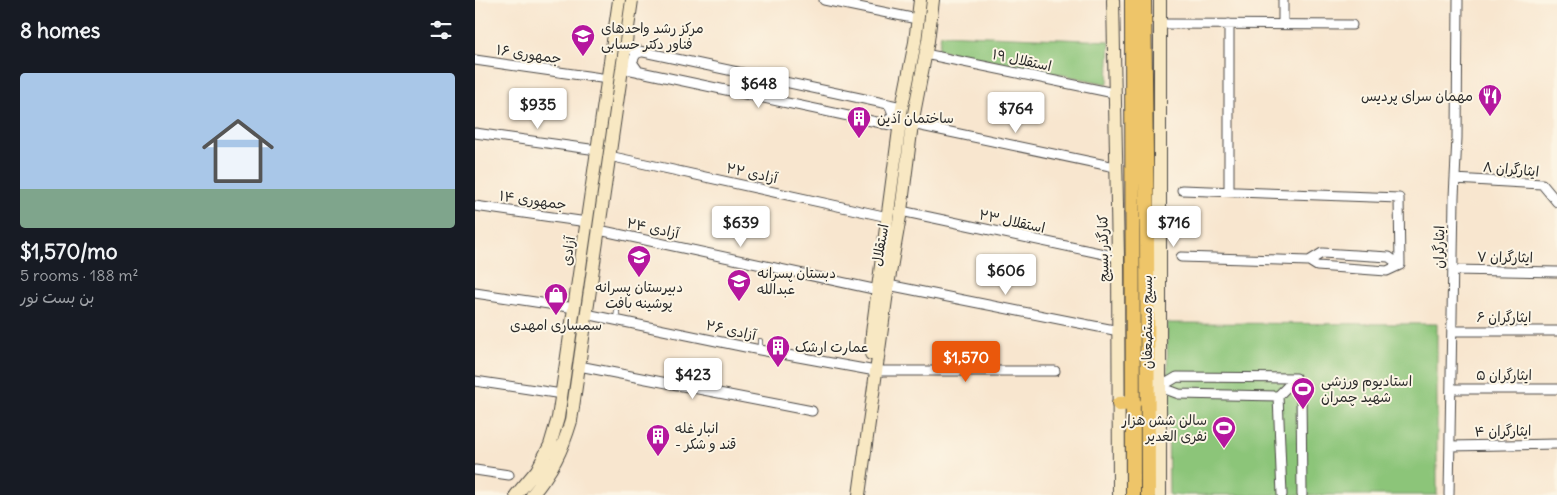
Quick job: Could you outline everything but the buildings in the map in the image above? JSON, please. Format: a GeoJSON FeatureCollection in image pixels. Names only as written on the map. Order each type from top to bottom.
{"type":"FeatureCollection","features":[{"type":"Feature","properties":{"kind":"main road","name":"بسیج مستضعفان"},"geometry":{"type":"LineString","coordinates":[[1132,0],[1133,495]]}},
{"type":"Feature","properties":{"kind":"main road","name":"بسیج مستضعفان"},"geometry":{"type":"LineString","coordinates":[[1144,0],[1147,232],[1147,495]]}},
{"type":"Feature","properties":{"kind":"main road"},"geometry":{"type":"LineString","coordinates":[[1119,404],[1134,404]]}},
{"type":"Feature","properties":{"kind":"street","name":"آزادی"},"geometry":{"type":"LineString","coordinates":[[533,495],[547,477],[562,450],[571,421],[599,230],[597,150],[619,0]]}},
{"type":"Feature","properties":{"kind":"street","name":"آزادی"},"geometry":{"type":"LineString","coordinates":[[516,495],[537,470],[550,445],[559,418],[587,222],[609,156],[632,0]]}},
{"type":"Feature","properties":{"kind":"street"},"geometry":{"type":"LineString","coordinates":[[824,0],[917,19]]}},
{"type":"Feature","properties":{"kind":"street","name":"استقلال"},"geometry":{"type":"LineString","coordinates":[[906,125],[902,107],[915,42],[920,0]]}},
{"type":"Feature","properties":{"kind":"street","name":"استقلال"},"geometry":{"type":"LineString","coordinates":[[855,492],[873,371],[883,287],[888,217],[901,163],[906,125],[925,54],[933,0]]}},
{"type":"Feature","properties":{"kind":"street","name":"کنارگذر بسیج"},"geometry":{"type":"LineString","coordinates":[[1113,0],[1119,331],[1119,495]]}},
{"type":"Feature","properties":{"kind":"street"},"geometry":{"type":"LineString","coordinates":[[1161,0],[1161,495]]}},
{"type":"Feature","properties":{"kind":"street"},"geometry":{"type":"LineString","coordinates":[[1283,0],[1283,24]]}},
{"type":"Feature","properties":{"kind":"street","name":"ایثارگران"},"geometry":{"type":"LineString","coordinates":[[1449,495],[1457,138],[1458,0]]}},
{"type":"Feature","properties":{"kind":"street"},"geometry":{"type":"LineString","coordinates":[[1160,24],[1352,25]]}},
{"type":"Feature","properties":{"kind":"street"},"geometry":{"type":"LineString","coordinates":[[1229,24],[1229,191]]}},
{"type":"Feature","properties":{"kind":"street"},"geometry":{"type":"LineString","coordinates":[[625,48],[902,107]]}},
{"type":"Feature","properties":{"kind":"street"},"geometry":{"type":"LineString","coordinates":[[639,72],[632,62],[636,54],[641,52]]}},
{"type":"Feature","properties":{"kind":"street","name":"استقلال ۱۹"},"geometry":{"type":"LineString","coordinates":[[925,54],[1114,93]]}},
{"type":"Feature","properties":{"kind":"street","name":"جمهوری ۱۶"},"geometry":{"type":"LineString","coordinates":[[475,60],[608,79]]}},
{"type":"Feature","properties":{"kind":"street"},"geometry":{"type":"LineString","coordinates":[[622,68],[883,124],[906,125],[1115,167]]}},
{"type":"Feature","properties":{"kind":"street"},"geometry":{"type":"LineString","coordinates":[[883,124],[888,122],[893,114],[889,104]]}},
{"type":"Feature","properties":{"kind":"street"},"geometry":{"type":"LineString","coordinates":[[475,133],[597,150]]}},
{"type":"Feature","properties":{"kind":"street","name":"آزادی ۲۲"},"geometry":{"type":"LineString","coordinates":[[609,156],[888,217]]}},
{"type":"Feature","properties":{"kind":"street","name":"استقلال"},"geometry":{"type":"LineString","coordinates":[[873,371],[869,333],[883,287],[901,211],[901,163]]}},
{"type":"Feature","properties":{"kind":"street","name":"ایثارگران ۸"},"geometry":{"type":"LineString","coordinates":[[1455,179],[1542,184],[1557,202]]}},
{"type":"Feature","properties":{"kind":"street"},"geometry":{"type":"LineString","coordinates":[[1182,190],[1399,198],[1400,265]]}},
{"type":"Feature","properties":{"kind":"street","name":"جمهوری ۱۴"},"geometry":{"type":"LineString","coordinates":[[475,206],[587,222]]}},
{"type":"Feature","properties":{"kind":"street","name":"استقلال ۲۳"},"geometry":{"type":"LineString","coordinates":[[901,211],[1118,257]]}},
{"type":"Feature","properties":{"kind":"street","name":"آزادی ۲۴"},"geometry":{"type":"LineString","coordinates":[[599,230],[883,287],[1119,331]]}},
{"type":"Feature","properties":{"kind":"street"},"geometry":{"type":"LineString","coordinates":[[1309,261],[1322,253],[1389,257],[1400,265]]}},
{"type":"Feature","properties":{"kind":"street"},"geometry":{"type":"LineString","coordinates":[[1181,257],[1309,261],[1317,266],[1387,271],[1400,265]]}},
{"type":"Feature","properties":{"kind":"street","name":"ایثارگران ۷"},"geometry":{"type":"LineString","coordinates":[[1453,270],[1557,272]]}},
{"type":"Feature","properties":{"kind":"street"},"geometry":{"type":"LineString","coordinates":[[475,293],[575,308]]}},
{"type":"Feature","properties":{"kind":"street","name":"آزادی ۲۶"},"geometry":{"type":"LineString","coordinates":[[587,314],[616,316],[873,371],[1055,371]]}},
{"type":"Feature","properties":{"kind":"street","name":"ایثارگران ۶"},"geometry":{"type":"LineString","coordinates":[[1452,331],[1557,331]]}},
{"type":"Feature","properties":{"kind":"street"},"geometry":{"type":"LineString","coordinates":[[579,366],[812,411]]}},
{"type":"Feature","properties":{"kind":"street"},"geometry":{"type":"LineString","coordinates":[[1161,387],[1177,377],[1296,378]]}},
{"type":"Feature","properties":{"kind":"street"},"geometry":{"type":"LineString","coordinates":[[1161,387],[1179,394],[1278,396],[1296,378]]}},
{"type":"Feature","properties":{"kind":"street"},"geometry":{"type":"LineString","coordinates":[[1296,378],[1301,393],[1302,495]]}},
{"type":"Feature","properties":{"kind":"street"},"geometry":{"type":"LineString","coordinates":[[475,381],[562,394]]}},
{"type":"Feature","properties":{"kind":"street","name":"ایثارگران ۵"},"geometry":{"type":"LineString","coordinates":[[1451,389],[1557,389]]}},
{"type":"Feature","properties":{"kind":"street"},"geometry":{"type":"LineString","coordinates":[[1278,396],[1282,495]]}},
{"type":"Feature","properties":{"kind":"street","name":"ایثارگران ۴"},"geometry":{"type":"LineString","coordinates":[[1450,446],[1557,444]]}},
{"type":"Feature","properties":{"kind":"street"},"geometry":{"type":"LineString","coordinates":[[475,470],[509,475]]}},
{"type":"Feature","properties":{"kind":"green space"},"geometry":{"type":"Polygon","coordinates":[[[941,34],[1110,41],[1108,84],[938,50],[941,34]]]}},
{"type":"Feature","properties":{"kind":"green space","name":"استادیوم ورزشی شهید چمران"},"geometry":{"type":"Polygon","coordinates":[[[1167,323],[1437,324],[1437,495],[1169,495],[1167,323]]]}},
{"type":"Feature","properties":{"kind":"place","name":"مرکز رشد واحدهای فناور دکتر حسابی"},"geometry":{"type":"Point","coordinates":[583,57]}},
{"type":"Feature","properties":{"kind":"place","name":"مهمان سرای پردیس"},"geometry":{"type":"Point","coordinates":[1490,117]}},
{"type":"Feature","properties":{"kind":"place","name":"ساختمان آذین"},"geometry":{"type":"Point","coordinates":[859,139]}},
{"type":"Feature","properties":{"kind":"place","name":"دبیرستان پسرانه پوشینه بافت"},"geometry":{"type":"Point","coordinates":[639,278]}},
{"type":"Feature","properties":{"kind":"place","name":"دبستان پسرانه عبدالله"},"geometry":{"type":"Point","coordinates":[739,302]}},
{"type":"Feature","properties":{"kind":"place","name":"سمساری امهدی"},"geometry":{"type":"Point","coordinates":[556,316]}},
{"type":"Feature","properties":{"kind":"place","name":"عمارت ارشک"},"geometry":{"type":"Point","coordinates":[778,368]}},
{"type":"Feature","properties":{"kind":"place","name":"استادیوم ورزشی شهید چمران"},"geometry":{"type":"Point","coordinates":[1303,410]}},
{"type":"Feature","properties":{"kind":"place","name":"سالن شش هزار نفری الغدیر"},"geometry":{"type":"Point","coordinates":[1224,449]}},
{"type":"Feature","properties":{"kind":"place","name":"انبار غله - قند و شکر"},"geometry":{"type":"Point","coordinates":[658,457]}}]}
